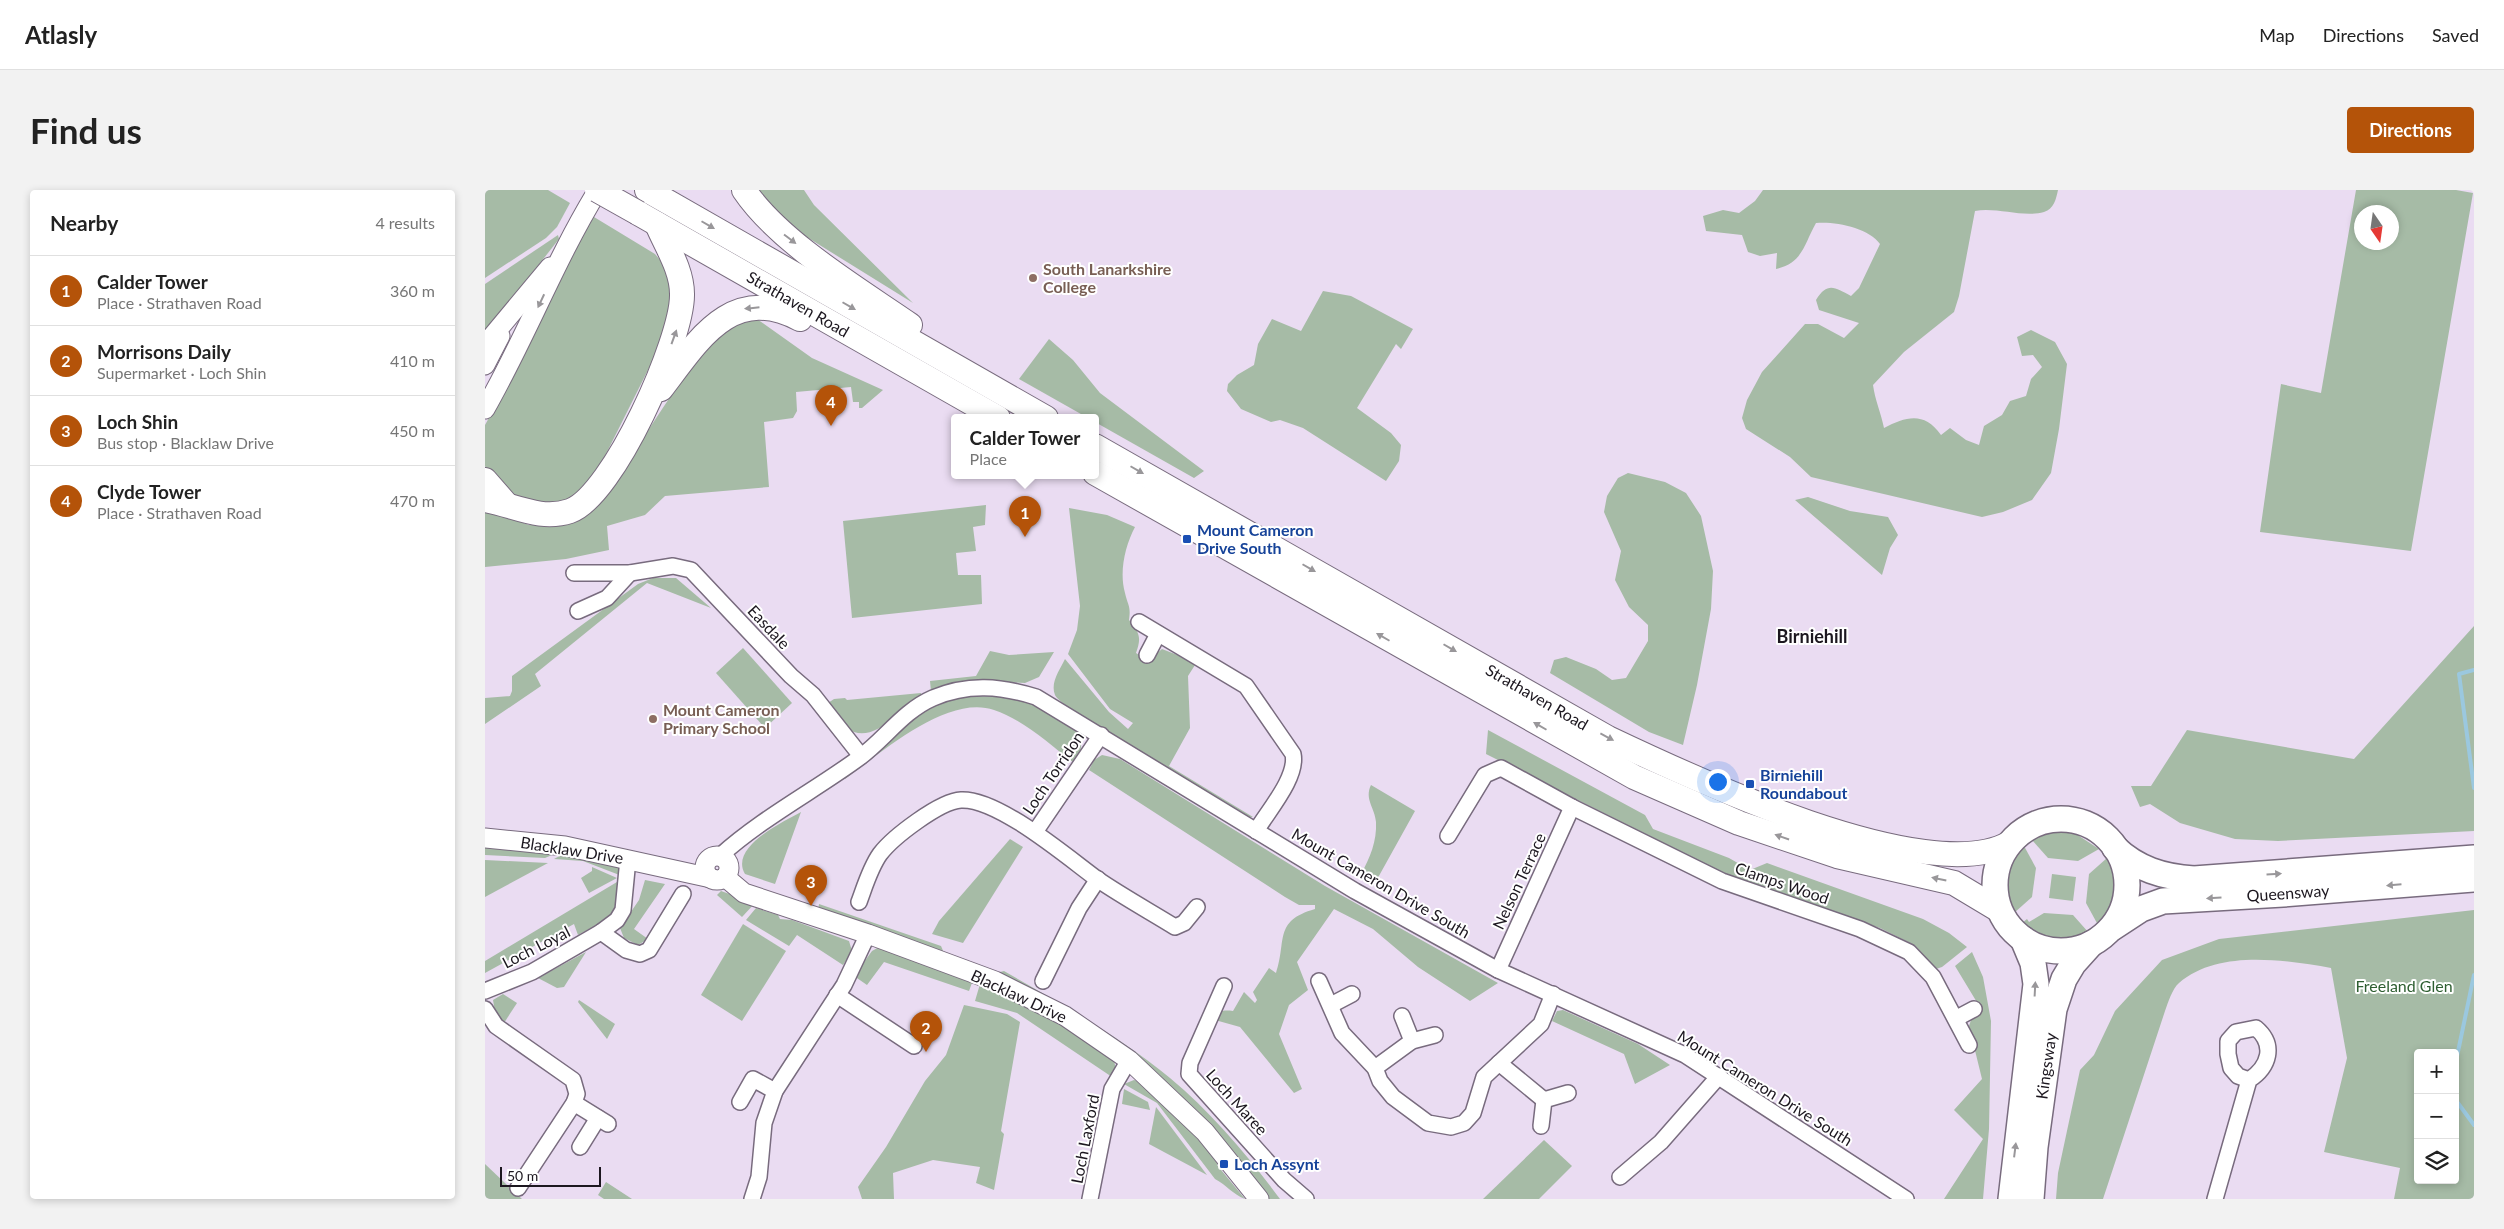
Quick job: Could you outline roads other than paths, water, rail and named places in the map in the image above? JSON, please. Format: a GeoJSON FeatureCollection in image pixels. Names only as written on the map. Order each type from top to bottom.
{"type":"FeatureCollection","features":[{"type":"Feature","properties":{"kind":"highway"},"geometry":{"type":"LineString","coordinates":[[2068,820],[2096,830],[2115,848],[2124,868],[2127,889],[2121,911],[2100,937],[2074,950],[2056,951],[2039,948],[2023,939],[2009,926],[1999,910],[1995,896],[1996,875],[2002,854],[2010,843],[2023,831],[2038,823],[2068,820]]}},
{"type":"Feature","properties":{"kind":"highway","name":"Queensway"},"geometry":{"type":"LineString","coordinates":[[2115,848],[2130,862],[2139,867],[2164,875],[2194,879],[2441,871],[2474,879]]}},
{"type":"Feature","properties":{"kind":"highway","name":"Queensway"},"geometry":{"type":"LineString","coordinates":[[2100,937],[2141,909],[2163,901],[2283,894],[2441,871],[2474,858]]}},
{"type":"Feature","properties":{"kind":"highway","name":"Kingsway"},"geometry":{"type":"LineString","coordinates":[[2031,1199],[2040,1109],[2054,1009],[2064,979],[2073,964],[2100,937]]}},
{"type":"Feature","properties":{"kind":"highway","name":"Kingsway"},"geometry":{"type":"LineString","coordinates":[[2011,1199],[2036,984],[2033,963],[2023,939]]}},
{"type":"Feature","properties":{"kind":"main road","name":"Strathaven Road"},"geometry":{"type":"LineString","coordinates":[[597,190],[991,414]]}},
{"type":"Feature","properties":{"kind":"main road"},"geometry":{"type":"LineString","coordinates":[[744,190],[765,217],[810,253],[919,331],[998,377],[1042,414]]}},
{"type":"Feature","properties":{"kind":"main road","name":"Strathaven Road"},"geometry":{"type":"LineString","coordinates":[[656,195],[1040,414]]}},
{"type":"Feature","properties":{"kind":"main road"},"geometry":{"type":"LineString","coordinates":[[485,480],[495,502],[547,516],[579,507],[591,498],[606,478],[642,415],[672,341],[682,308],[680,277],[647,218]]}},
{"type":"Feature","properties":{"kind":"main road"},"geometry":{"type":"LineString","coordinates":[[642,415],[707,331],[728,315],[755,307],[779,310],[793,315],[876,359],[956,394]]}},
{"type":"Feature","properties":{"kind":"main road","name":"Strathaven Road"},"geometry":{"type":"LineString","coordinates":[[1099,448],[1608,738],[1689,777],[1773,811],[1843,833],[1896,846],[1932,852],[1973,854],[1994,851],[2010,843]]}},
{"type":"Feature","properties":{"kind":"main road","name":"Strathaven Road"},"geometry":{"type":"LineString","coordinates":[[1099,475],[1634,778],[1739,823],[1837,856],[1954,883],[1999,910]]}},
{"type":"Feature","properties":{"kind":"street"},"geometry":{"type":"LineString","coordinates":[[485,409],[508,369],[560,257],[597,190]]}},
{"type":"Feature","properties":{"kind":"street"},"geometry":{"type":"LineString","coordinates":[[485,345],[519,302],[560,257]]}},
{"type":"Feature","properties":{"kind":"street"},"geometry":{"type":"LineString","coordinates":[[485,365],[519,302]]}},
{"type":"Feature","properties":{"kind":"street","name":"Easdale"},"geometry":{"type":"LineString","coordinates":[[575,573],[630,572],[673,566],[691,570],[791,676],[813,695],[861,756]]}},
{"type":"Feature","properties":{"kind":"street"},"geometry":{"type":"LineString","coordinates":[[578,611],[607,598],[630,572]]}},
{"type":"Feature","properties":{"kind":"street"},"geometry":{"type":"LineString","coordinates":[[1139,622],[1246,686],[1293,754],[1295,764],[1290,778],[1256,831]]}},
{"type":"Feature","properties":{"kind":"street"},"geometry":{"type":"LineString","coordinates":[[1147,655],[1158,634]]}},
{"type":"Feature","properties":{"kind":"street","name":"Mount Cameron Drive South"},"geometry":{"type":"LineString","coordinates":[[715,858],[751,830],[861,756],[918,706],[949,693],[982,686],[1009,689],[1036,697],[1355,891],[1497,970],[1685,1055],[1906,1199]]}},
{"type":"Feature","properties":{"kind":"street","name":"Loch Torridon"},"geometry":{"type":"LineString","coordinates":[[1035,832],[1101,735]]}},
{"type":"Feature","properties":{"kind":"street","name":"Clamps Wood"},"geometry":{"type":"LineString","coordinates":[[1448,836],[1485,775],[1501,768],[1572,807],[1722,881],[1860,929],[1909,952],[1933,977],[1957,1018],[1969,1045]]}},
{"type":"Feature","properties":{"kind":"street","name":"Loch Torridon"},"geometry":{"type":"LineString","coordinates":[[859,902],[873,867],[881,853],[896,839],[947,803],[962,800],[977,802],[1035,832],[1098,879],[1175,927],[1184,923],[1197,907]]}},
{"type":"Feature","properties":{"kind":"street","name":"Nelson Terrace"},"geometry":{"type":"LineString","coordinates":[[1497,970],[1572,807]]}},
{"type":"Feature","properties":{"kind":"street","name":"Blacklaw Drive"},"geometry":{"type":"LineString","coordinates":[[485,838],[565,846],[658,865],[691,875],[718,877],[744,893],[868,934],[995,981],[1065,1016],[1129,1060],[1205,1132],[1259,1199]]}},
{"type":"Feature","properties":{"kind":"street"},"geometry":{"type":"LineString","coordinates":[[715,858],[729,865],[718,877]]}},
{"type":"Feature","properties":{"kind":"street","name":"Blacklaw Drive"},"geometry":{"type":"LineString","coordinates":[[658,865],[715,858]]}},
{"type":"Feature","properties":{"kind":"street","name":"Loch Loyal"},"geometry":{"type":"LineString","coordinates":[[485,991],[532,972],[601,932],[617,920],[623,910],[628,859]]}},
{"type":"Feature","properties":{"kind":"street"},"geometry":{"type":"LineString","coordinates":[[1043,981],[1079,908],[1098,879]]}},
{"type":"Feature","properties":{"kind":"street"},"geometry":{"type":"LineString","coordinates":[[601,932],[626,950],[640,954],[649,950],[683,894]]}},
{"type":"Feature","properties":{"kind":"street"},"geometry":{"type":"LineString","coordinates":[[752,1199],[759,1177],[764,1123],[775,1091],[837,995],[868,934]]}},
{"type":"Feature","properties":{"kind":"street"},"geometry":{"type":"LineString","coordinates":[[1319,981],[1343,1033],[1375,1068],[1380,1081],[1393,1097],[1427,1123],[1451,1127],[1464,1123],[1473,1113],[1484,1076],[1541,1024],[1553,994]]}},
{"type":"Feature","properties":{"kind":"street","name":"Loch Maree"},"geometry":{"type":"LineString","coordinates":[[1224,986],[1190,1063],[1189,1074],[1284,1180],[1306,1199]]}},
{"type":"Feature","properties":{"kind":"street"},"geometry":{"type":"LineString","coordinates":[[1331,1005],[1352,994]]}},
{"type":"Feature","properties":{"kind":"street"},"geometry":{"type":"LineString","coordinates":[[837,995],[914,1046]]}},
{"type":"Feature","properties":{"kind":"street"},"geometry":{"type":"LineString","coordinates":[[485,1009],[490,1030],[573,1080],[577,1094],[574,1103],[518,1188]]}},
{"type":"Feature","properties":{"kind":"street"},"geometry":{"type":"LineString","coordinates":[[1957,1018],[1974,1009]]}},
{"type":"Feature","properties":{"kind":"street"},"geometry":{"type":"LineString","coordinates":[[1402,1016],[1412,1041]]}},
{"type":"Feature","properties":{"kind":"street"},"geometry":{"type":"LineString","coordinates":[[1375,1068],[1412,1041],[1435,1035]]}},
{"type":"Feature","properties":{"kind":"street","name":"Loch Laxford"},"geometry":{"type":"LineString","coordinates":[[1090,1199],[1113,1090],[1129,1060]]}},
{"type":"Feature","properties":{"kind":"street"},"geometry":{"type":"LineString","coordinates":[[1499,1063],[1544,1100]]}},
{"type":"Feature","properties":{"kind":"street"},"geometry":{"type":"LineString","coordinates":[[1620,1177],[1661,1142],[1719,1076]]}},
{"type":"Feature","properties":{"kind":"street"},"geometry":{"type":"LineString","coordinates":[[740,1102],[753,1079],[775,1091]]}},
{"type":"Feature","properties":{"kind":"street"},"geometry":{"type":"LineString","coordinates":[[2215,1199],[2249,1080]]}},
{"type":"Feature","properties":{"kind":"street"},"geometry":{"type":"LineString","coordinates":[[1544,1100],[1568,1094]]}},
{"type":"Feature","properties":{"kind":"street"},"geometry":{"type":"LineString","coordinates":[[1541,1126],[1544,1100]]}},
{"type":"Feature","properties":{"kind":"street"},"geometry":{"type":"LineString","coordinates":[[574,1103],[603,1121],[579,1147]]}},
{"type":"Feature","properties":{"kind":"waterway"},"geometry":{"type":"LineString","coordinates":[[2474,670],[2459,674],[2474,788]]}},
{"type":"Feature","properties":{"kind":"waterway"},"geometry":{"type":"LineString","coordinates":[[2459,1049],[2474,975]]}},
{"type":"Feature","properties":{"kind":"waterway"},"geometry":{"type":"LineString","coordinates":[[2459,1104],[2474,1125]]}},
{"type":"Feature","properties":{"kind":"place","name":"South Lanarkshire College"},"geometry":{"type":"Point","coordinates":[1033,278]}},
{"type":"Feature","properties":{"kind":"place","name":"Clyde Tower"},"geometry":{"type":"Point","coordinates":[831,426]}},
{"type":"Feature","properties":{"kind":"place","name":"Calder Tower"},"geometry":{"type":"Point","coordinates":[1025,537]}},
{"type":"Feature","properties":{"kind":"place","name":"Mount Cameron Drive South"},"geometry":{"type":"Point","coordinates":[1187,539]}},
{"type":"Feature","properties":{"kind":"place","name":"Mount Cameron Primary School"},"geometry":{"type":"Point","coordinates":[653,719]}},
{"type":"Feature","properties":{"kind":"place","name":"Birniehill Roundabout"},"geometry":{"type":"Point","coordinates":[1750,784]}},
{"type":"Feature","properties":{"kind":"place","name":"Loch Shin"},"geometry":{"type":"Point","coordinates":[811,906]}},
{"type":"Feature","properties":{"kind":"place","name":"Morrisons Daily"},"geometry":{"type":"Point","coordinates":[926,1052]}},
{"type":"Feature","properties":{"kind":"place","name":"Loch Assynt"},"geometry":{"type":"Point","coordinates":[1224,1164]}},
{"type":"Feature","properties":{"kind":"district","name":"Birniehill"},"geometry":{"type":"Point","coordinates":[1812,637]}},
{"type":"Feature","properties":{"kind":"park label","name":"Freeland Glen"},"geometry":{"type":"Point","coordinates":[2404,986]}}]}
